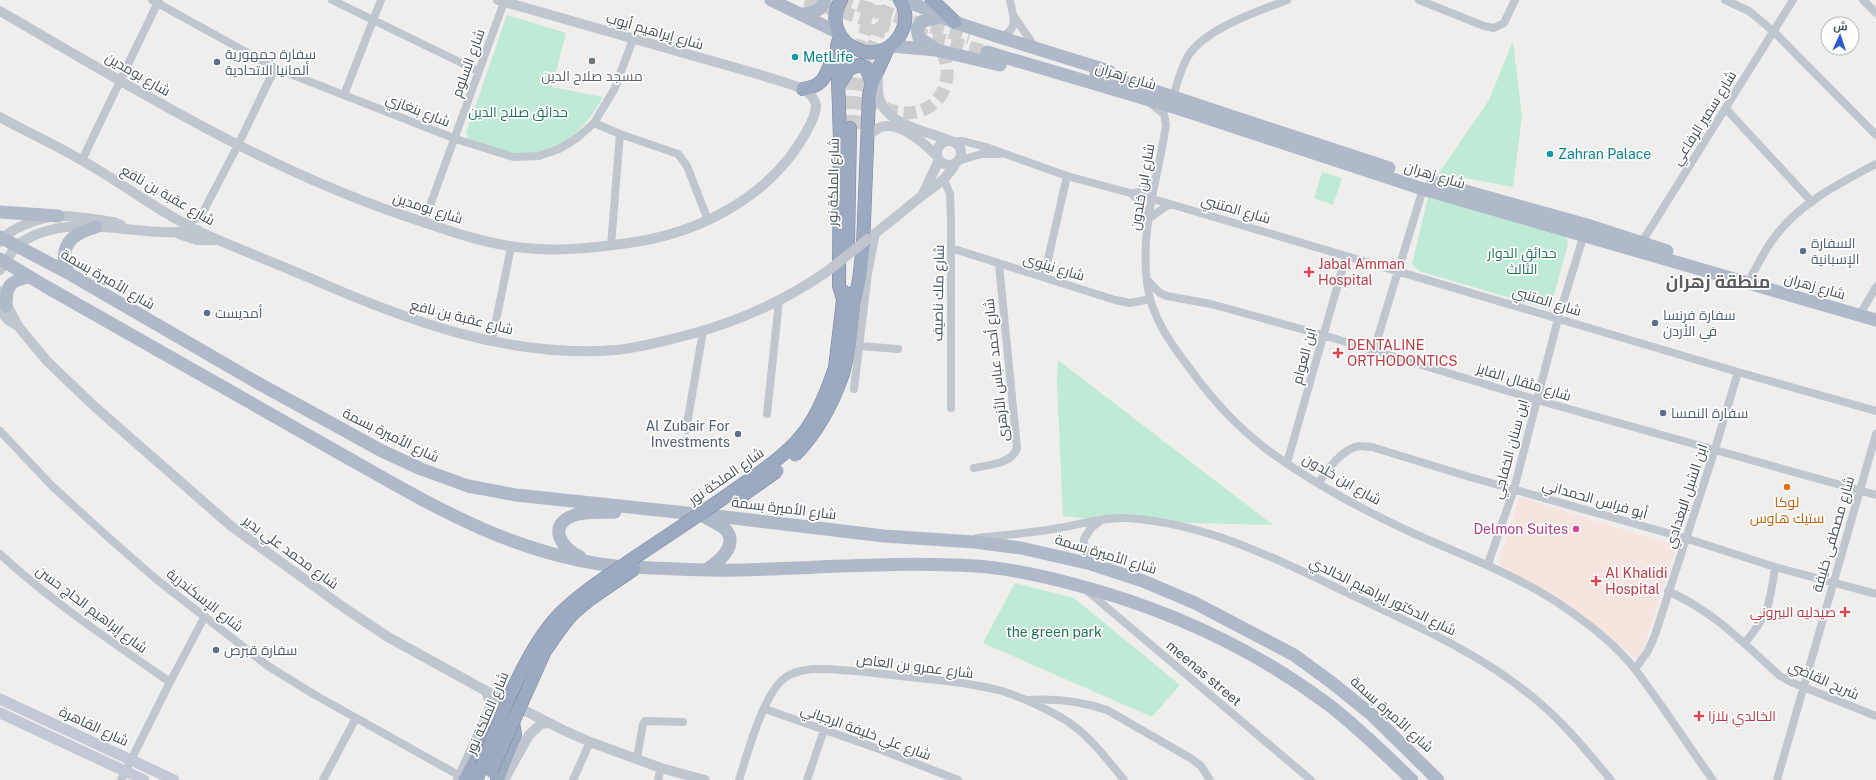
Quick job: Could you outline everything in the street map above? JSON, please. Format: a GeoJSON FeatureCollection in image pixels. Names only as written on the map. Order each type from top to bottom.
{"type":"FeatureCollection","features":[{"type":"Feature","properties":{"kind":"highway"},"geometry":{"type":"LineString","coordinates":[[841,0],[836,12],[836,23],[840,34],[847,44],[856,50],[867,53],[878,52],[890,47]]}},
{"type":"Feature","properties":{"kind":"highway"},"geometry":{"type":"LineString","coordinates":[[932,0],[955,22]]}},
{"type":"Feature","properties":{"kind":"highway"},"geometry":{"type":"LineString","coordinates":[[840,34],[837,50],[840,139],[839,286],[849,299],[859,280],[863,246],[859,132],[875,77],[890,47],[900,37],[905,26],[906,14],[901,1]]}},
{"type":"Feature","properties":{"kind":"highway"},"geometry":{"type":"LineString","coordinates":[[803,89],[813,87],[821,82],[837,50]]}},
{"type":"Feature","properties":{"kind":"highway"},"geometry":{"type":"LineString","coordinates":[[839,85],[849,69],[859,65],[866,68],[875,77]]}},
{"type":"Feature","properties":{"kind":"highway","name":"شارع الملكة نور"},"geometry":{"type":"LineString","coordinates":[[486,776],[514,723],[545,651],[568,619],[592,597],[683,533],[753,488],[790,459],[806,444],[821,423],[834,397],[849,299],[849,223],[859,132]]}},
{"type":"Feature","properties":{"kind":"highway","name":"شارع الملكة نور"},"geometry":{"type":"LineString","coordinates":[[486,776],[498,724],[540,638],[555,619],[589,589],[727,496],[786,452],[797,442],[811,421],[839,371]]}},
{"type":"Feature","properties":{"kind":"highway"},"geometry":{"type":"LineString","coordinates":[[461,779],[487,737],[498,724]]}},
{"type":"Feature","properties":{"kind":"main road"},"geometry":{"type":"LineString","coordinates":[[771,0],[840,34]]}},
{"type":"Feature","properties":{"kind":"main road"},"geometry":{"type":"LineString","coordinates":[[802,14],[816,11],[822,6],[825,0]]}},
{"type":"Feature","properties":{"kind":"main road"},"geometry":{"type":"LineString","coordinates":[[901,1],[917,5],[955,22],[992,44],[1035,47],[1126,77],[1145,93]]}},
{"type":"Feature","properties":{"kind":"main road"},"geometry":{"type":"LineString","coordinates":[[936,50],[919,38],[917,29],[923,21],[941,17]]}},
{"type":"Feature","properties":{"kind":"main road","name":"شارع زهران"},"geometry":{"type":"LineString","coordinates":[[992,44],[1145,93],[1423,189],[1585,230]]}},
{"type":"Feature","properties":{"kind":"main road","name":"شارع زهران"},"geometry":{"type":"LineString","coordinates":[[992,44],[1119,91],[1173,97],[1426,181],[1876,320]]}},
{"type":"Feature","properties":{"kind":"main road"},"geometry":{"type":"LineString","coordinates":[[890,47],[936,50],[1101,90],[1119,91]]}},
{"type":"Feature","properties":{"kind":"main road"},"geometry":{"type":"LineString","coordinates":[[0,212],[58,216]]}},
{"type":"Feature","properties":{"kind":"main road"},"geometry":{"type":"LineString","coordinates":[[68,273],[64,261],[65,248],[76,234],[96,227]]}},
{"type":"Feature","properties":{"kind":"main road","name":"شارع الأميرة بسمة"},"geometry":{"type":"LineString","coordinates":[[1,239],[68,273],[263,386],[382,451],[421,469],[468,486],[502,492],[653,510],[877,535],[1021,548],[1091,564],[1143,581],[1195,603],[1294,655],[1372,715],[1438,780]]}},
{"type":"Feature","properties":{"kind":"main road","name":"شارع زهران"},"geometry":{"type":"LineString","coordinates":[[1639,247],[1752,275],[1876,313]]}},
{"type":"Feature","properties":{"kind":"main road"},"geometry":{"type":"LineString","coordinates":[[2,264],[28,277],[227,390],[466,522],[487,532],[526,546],[597,564],[707,570],[871,566],[976,566],[1018,571],[1081,586],[1116,596],[1194,626],[1267,664],[1287,676],[1338,713],[1373,742],[1412,780]]}},
{"type":"Feature","properties":{"kind":"main road"},"geometry":{"type":"LineString","coordinates":[[3,308],[9,286],[16,280],[28,277]]}},
{"type":"Feature","properties":{"kind":"main road"},"geometry":{"type":"LineString","coordinates":[[597,564],[573,554],[561,543],[559,532],[562,523],[565,520],[576,515],[653,510]]}},
{"type":"Feature","properties":{"kind":"main road"},"geometry":{"type":"LineString","coordinates":[[701,515],[725,529],[729,536],[730,544],[726,552],[707,570]]}},
{"type":"Feature","properties":{"kind":"main road","name":"شارع القاهرة"},"geometry":{"type":"LineString","coordinates":[[0,699],[174,780]]}},
{"type":"Feature","properties":{"kind":"main road","name":"شارع القاهرة"},"geometry":{"type":"LineString","coordinates":[[0,713],[123,776],[144,780]]}},
{"type":"Feature","properties":{"kind":"street"},"geometry":{"type":"LineString","coordinates":[[332,0],[478,71]]}},
{"type":"Feature","properties":{"kind":"street"},"geometry":{"type":"LineString","coordinates":[[344,95],[381,0]]}},
{"type":"Feature","properties":{"kind":"street"},"geometry":{"type":"LineString","coordinates":[[992,44],[1011,30],[1013,14],[1010,0]]}},
{"type":"Feature","properties":{"kind":"street"},"geometry":{"type":"LineString","coordinates":[[1173,97],[1185,62],[1200,43],[1223,28],[1276,2],[1287,0]]}},
{"type":"Feature","properties":{"kind":"street"},"geometry":{"type":"LineString","coordinates":[[1419,0],[1484,26],[1494,28],[1504,23],[1515,0]]}},
{"type":"Feature","properties":{"kind":"street"},"geometry":{"type":"LineString","coordinates":[[1725,0],[1749,11],[1773,30],[1876,135]]}},
{"type":"Feature","properties":{"kind":"street","name":"شارع سمير الرفاعي"},"geometry":{"type":"LineString","coordinates":[[1639,247],[1793,0]]}},
{"type":"Feature","properties":{"kind":"street"},"geometry":{"type":"LineString","coordinates":[[1863,0],[1876,13]]}},
{"type":"Feature","properties":{"kind":"street"},"geometry":{"type":"LineString","coordinates":[[82,160],[121,80],[156,1]]}},
{"type":"Feature","properties":{"kind":"street","name":"شارع بنغازي"},"geometry":{"type":"LineString","coordinates":[[156,1],[275,68],[456,139],[505,155],[522,157],[539,156],[554,152],[569,144],[594,123],[615,88],[633,39]]}},
{"type":"Feature","properties":{"kind":"street","name":"شارع إبراهيم أيوب"},"geometry":{"type":"LineString","coordinates":[[501,1],[761,75],[803,89]]}},
{"type":"Feature","properties":{"kind":"street","name":"شارع السلوم"},"geometry":{"type":"LineString","coordinates":[[424,222],[456,139],[501,1]]}},
{"type":"Feature","properties":{"kind":"street","name":"شارع بومدين"},"geometry":{"type":"LineString","coordinates":[[0,11],[189,120],[316,182],[371,204],[424,222],[511,247],[567,249],[611,245],[663,237],[708,220],[742,201],[755,191],[772,176],[789,157],[808,128],[815,110],[815,101],[803,89]]}},
{"type":"Feature","properties":{"kind":"street"},"geometry":{"type":"LineString","coordinates":[[1013,14],[1035,47]]}},
{"type":"Feature","properties":{"kind":"street"},"geometry":{"type":"LineString","coordinates":[[162,231],[187,225],[202,214],[238,145],[275,68]]}},
{"type":"Feature","properties":{"kind":"street","name":"شارع المتنبي"},"geometry":{"type":"LineString","coordinates":[[875,77],[880,100],[890,114],[901,122],[950,141],[971,143],[992,149],[1067,176],[1397,270],[1738,372],[1876,411]]}},
{"type":"Feature","properties":{"kind":"street","name":"شارع ابن خلدون"},"geometry":{"type":"LineString","coordinates":[[1145,93],[1162,112],[1166,120],[1166,128],[1147,220],[1145,255],[1146,280],[1150,299],[1164,331],[1201,384],[1239,424],[1263,446],[1287,463],[1399,526],[1488,564],[1538,590],[1594,629],[1635,669],[1713,780]]}},
{"type":"Feature","properties":{"kind":"street"},"geometry":{"type":"LineString","coordinates":[[1726,109],[1812,202]]}},
{"type":"Feature","properties":{"kind":"street","name":"شارع عقبة بن نافع"},"geometry":{"type":"LineString","coordinates":[[0,117],[82,160],[187,225],[380,308],[438,327],[492,340],[535,347],[590,351],[640,346],[703,331],[743,317],[779,301],[825,272],[944,180],[957,162]]}},
{"type":"Feature","properties":{"kind":"street"},"geometry":{"type":"LineString","coordinates":[[594,123],[620,134],[678,154],[687,166],[708,220]]}},
{"type":"Feature","properties":{"kind":"street"},"geometry":{"type":"LineString","coordinates":[[859,132],[892,126],[919,140],[938,158],[947,165],[957,162],[961,154],[960,147],[950,141],[939,146],[938,158]]}},
{"type":"Feature","properties":{"kind":"street"},"geometry":{"type":"LineString","coordinates":[[611,245],[620,134]]}},
{"type":"Feature","properties":{"kind":"street","name":"شارع المتنبي"},"geometry":{"type":"LineString","coordinates":[[957,162],[981,154],[1003,154]]}},
{"type":"Feature","properties":{"kind":"street","name":"شارع عقبة بن نافع"},"geometry":{"type":"LineString","coordinates":[[922,196],[938,158]]}},
{"type":"Feature","properties":{"kind":"street"},"geometry":{"type":"LineString","coordinates":[[1752,275],[1773,238],[1781,228],[1812,202],[1844,181],[1876,164]]}},
{"type":"Feature","properties":{"kind":"street"},"geometry":{"type":"LineString","coordinates":[[1044,277],[1067,176]]}},
{"type":"Feature","properties":{"kind":"street","name":"شارع ملك ناصيف"},"geometry":{"type":"LineString","coordinates":[[944,180],[948,188],[951,202],[951,408]]}},
{"type":"Feature","properties":{"kind":"street"},"geometry":{"type":"LineString","coordinates":[[1156,180],[1147,189],[1132,194],[1142,205],[1147,220],[1169,204]]}},
{"type":"Feature","properties":{"kind":"street"},"geometry":{"type":"LineString","coordinates":[[1374,350],[1397,270],[1423,189]]}},
{"type":"Feature","properties":{"kind":"street"},"geometry":{"type":"LineString","coordinates":[[1,239],[18,228],[33,222],[58,216],[114,222],[128,228]]}},
{"type":"Feature","properties":{"kind":"street"},"geometry":{"type":"LineString","coordinates":[[2,264],[16,246],[32,235],[60,227],[128,228],[162,231],[179,234],[197,240],[219,240]]}},
{"type":"Feature","properties":{"kind":"street"},"geometry":{"type":"LineString","coordinates":[[179,234],[198,230]]}},
{"type":"Feature","properties":{"kind":"street","name":"ابن سنان الخفاجي"},"geometry":{"type":"LineString","coordinates":[[1488,564],[1514,489],[1558,319],[1585,230]]}},
{"type":"Feature","properties":{"kind":"street"},"geometry":{"type":"LineString","coordinates":[[854,389],[872,236]]}},
{"type":"Feature","properties":{"kind":"street"},"geometry":{"type":"LineString","coordinates":[[492,340],[511,247]]}},
{"type":"Feature","properties":{"kind":"street","name":"شارع نينوى"},"geometry":{"type":"LineString","coordinates":[[951,248],[1123,302],[1150,299]]}},
{"type":"Feature","properties":{"kind":"street","name":"ابن العوام"},"geometry":{"type":"LineString","coordinates":[[1287,463],[1346,256]]}},
{"type":"Feature","properties":{"kind":"street","name":"شارع أحمد عباس الأزهرى"},"geometry":{"type":"LineString","coordinates":[[974,468],[1008,460],[1016,453],[1017,448],[999,264]]}},
{"type":"Feature","properties":{"kind":"street","name":"شارع مثقال الفايز"},"geometry":{"type":"LineString","coordinates":[[1146,280],[1160,293],[1167,296],[1211,304],[1323,335],[1537,400],[1876,495]]}},
{"type":"Feature","properties":{"kind":"street"},"geometry":{"type":"LineString","coordinates":[[1863,309],[1876,287]]}},
{"type":"Feature","properties":{"kind":"street","name":"شارع محمد علي بدير"},"geometry":{"type":"LineString","coordinates":[[0,292],[3,308],[14,315],[18,326],[46,361],[95,407],[231,526],[343,608],[388,637],[486,691],[549,723],[590,742],[662,768],[705,780]]}},
{"type":"Feature","properties":{"kind":"street"},"geometry":{"type":"LineString","coordinates":[[767,414],[779,301]]}},
{"type":"Feature","properties":{"kind":"street"},"geometry":{"type":"LineString","coordinates":[[686,430],[703,331]]}},
{"type":"Feature","properties":{"kind":"street"},"geometry":{"type":"LineString","coordinates":[[860,346],[898,349]]}},
{"type":"Feature","properties":{"kind":"street","name":"ابن الشبل البغدادي"},"geometry":{"type":"LineString","coordinates":[[1635,669],[1652,643],[1715,449],[1738,372]]}},
{"type":"Feature","properties":{"kind":"street","name":"شارع مصطفى خليفة"},"geometry":{"type":"LineString","coordinates":[[1777,780],[1832,583],[1876,434]]}},
{"type":"Feature","properties":{"kind":"street","name":"شارع الإسكندرية"},"geometry":{"type":"LineString","coordinates":[[1,435],[52,486],[156,579],[268,666],[461,779]]}},
{"type":"Feature","properties":{"kind":"street","name":"أبو فراس الحمداني"},"geometry":{"type":"LineString","coordinates":[[1319,482],[1337,459],[1348,451],[1359,446],[1372,447],[1685,538],[1775,567],[1876,594]]}},
{"type":"Feature","properties":{"kind":"street","name":"شارع الدكتور إبراهيم الخالدي"},"geometry":{"type":"LineString","coordinates":[[950,541],[1040,531],[1117,518],[1143,520],[1194,528],[1220,536],[1305,573],[1424,629],[1476,658],[1538,702],[1574,735],[1610,780]]}},
{"type":"Feature","properties":{"kind":"street"},"geometry":{"type":"LineString","coordinates":[[1091,564],[1085,552],[1084,539],[1091,528],[1101,520]]}},
{"type":"Feature","properties":{"kind":"street","name":"شارع إبراهيم الحاج حسن"},"geometry":{"type":"LineString","coordinates":[[0,554],[37,585],[107,639],[170,682]]}},
{"type":"Feature","properties":{"kind":"street"},"geometry":{"type":"LineString","coordinates":[[1745,643],[1766,614],[1772,592],[1775,567]]}},
{"type":"Feature","properties":{"kind":"street","name":"meenas street"},"geometry":{"type":"LineString","coordinates":[[1081,586],[1311,780]]}},
{"type":"Feature","properties":{"kind":"street","name":"شريح القاضي"},"geometry":{"type":"LineString","coordinates":[[1668,591],[1702,609],[1745,643],[1780,676],[1876,716]]}},
{"type":"Feature","properties":{"kind":"street"},"geometry":{"type":"LineString","coordinates":[[123,776],[205,616]]}},
{"type":"Feature","properties":{"kind":"street","name":"شارع عمرو بن العاص"},"geometry":{"type":"LineString","coordinates":[[739,780],[755,732],[773,691],[780,681],[794,673],[812,669],[860,672],[969,684],[1002,691],[1028,700],[1063,718],[1077,728],[1098,748],[1124,780]]}},
{"type":"Feature","properties":{"kind":"street","name":"شارع الملكة نور"},"geometry":{"type":"LineString","coordinates":[[461,779],[486,722],[490,703],[486,691]]}},
{"type":"Feature","properties":{"kind":"street"},"geometry":{"type":"LineString","coordinates":[[1028,700],[1057,699],[1092,705],[1107,710],[1192,759],[1201,766],[1210,780]]}},
{"type":"Feature","properties":{"kind":"street","name":"شارع علي خليفة الرجباني"},"geometry":{"type":"LineString","coordinates":[[765,709],[958,780]]}},
{"type":"Feature","properties":{"kind":"street"},"geometry":{"type":"LineString","coordinates":[[322,780],[356,718]]}},
{"type":"Feature","properties":{"kind":"street"},"geometry":{"type":"LineString","coordinates":[[637,758],[645,721],[683,722]]}},
{"type":"Feature","properties":{"kind":"street"},"geometry":{"type":"LineString","coordinates":[[504,780],[529,735],[541,724],[549,723]]}},
{"type":"Feature","properties":{"kind":"street"},"geometry":{"type":"LineString","coordinates":[[807,780],[824,730]]}},
{"type":"Feature","properties":{"kind":"street"},"geometry":{"type":"LineString","coordinates":[[573,780],[590,742]]}},
{"type":"Feature","properties":{"kind":"street"},"geometry":{"type":"LineString","coordinates":[[658,780],[662,768]]}},
{"type":"Feature","properties":{"kind":"shaded area","name":"Al Khalidi Hospital"},"geometry":{"type":"Polygon","coordinates":[[[1519,497],[1677,546],[1640,658],[1636,659],[1596,626],[1498,564],[1519,497]]]}},
{"type":"Feature","properties":{"kind":"green space","name":"حدائق صلاح الدين"},"geometry":{"type":"Polygon","coordinates":[[[507,15],[566,33],[552,87],[603,97],[586,122],[566,141],[554,148],[526,155],[510,154],[495,150],[469,139],[466,133],[507,15]]]}},
{"type":"Feature","properties":{"kind":"green space"},"geometry":{"type":"Polygon","coordinates":[[[1513,41],[1522,116],[1513,187],[1439,173],[1489,100],[1513,41]]]}},
{"type":"Feature","properties":{"kind":"green space"},"geometry":{"type":"Polygon","coordinates":[[[1322,172],[1342,178],[1333,205],[1314,198],[1322,172]]]}},
{"type":"Feature","properties":{"kind":"green space","name":"حدائق الدوار الثالث"},"geometry":{"type":"Polygon","coordinates":[[[1428,197],[1566,232],[1568,244],[1550,310],[1419,271],[1412,264],[1428,197]]]}},
{"type":"Feature","properties":{"kind":"green space"},"geometry":{"type":"Polygon","coordinates":[[[1058,360],[1273,525],[1112,521],[1063,516],[1057,383],[1058,360]]]}},
{"type":"Feature","properties":{"kind":"green space","name":"the green park"},"geometry":{"type":"Polygon","coordinates":[[[1015,583],[1074,598],[1180,685],[1152,717],[983,643],[1015,583]]]}},
{"type":"Feature","properties":{"kind":"tunnel"},"geometry":{"type":"LineString","coordinates":[[805,0],[867,20],[987,52]]}},
{"type":"Feature","properties":{"kind":"tunnel"},"geometry":{"type":"LineString","coordinates":[[840,0],[969,38]]}},
{"type":"Feature","properties":{"kind":"tunnel"},"geometry":{"type":"LineString","coordinates":[[850,128],[856,62],[865,33],[878,0]]}},
{"type":"Feature","properties":{"kind":"tunnel"},"geometry":{"type":"LineString","coordinates":[[860,129],[864,78],[867,63],[891,0]]}},
{"type":"Feature","properties":{"kind":"tunnel"},"geometry":{"type":"LineString","coordinates":[[864,78],[870,94],[880,105],[894,111],[908,113],[922,110],[935,102],[943,90],[947,73],[945,58],[937,44]]}},
{"type":"Feature","properties":{"kind":"place","name":"MetLife"},"geometry":{"type":"Point","coordinates":[795,57]}},
{"type":"Feature","properties":{"kind":"place","name":"مسجد صلاح الدين"},"geometry":{"type":"Point","coordinates":[592,61]}},
{"type":"Feature","properties":{"kind":"place","name":"سفارة جمهورية ألمانيا الاتحادية"},"geometry":{"type":"Point","coordinates":[217,62]}},
{"type":"Feature","properties":{"kind":"place","name":"Zahran Palace"},"geometry":{"type":"Point","coordinates":[1550,154]}},
{"type":"Feature","properties":{"kind":"place","name":"السفارة الإسبانية"},"geometry":{"type":"Point","coordinates":[1803,251]}},
{"type":"Feature","properties":{"kind":"place","name":"Jabal Amman Hospital"},"geometry":{"type":"Point","coordinates":[1309,272]}},
{"type":"Feature","properties":{"kind":"place","name":"أمديست"},"geometry":{"type":"Point","coordinates":[207,313]}},
{"type":"Feature","properties":{"kind":"place","name":"سفارة فرنسا في الأردن"},"geometry":{"type":"Point","coordinates":[1655,323]}},
{"type":"Feature","properties":{"kind":"place","name":"DENTALINE ORTHODONTICS"},"geometry":{"type":"Point","coordinates":[1338,353]}},
{"type":"Feature","properties":{"kind":"place","name":"سفارة النمسا"},"geometry":{"type":"Point","coordinates":[1663,413]}},
{"type":"Feature","properties":{"kind":"place","name":"Al Zubair For Investments"},"geometry":{"type":"Point","coordinates":[738,434]}},
{"type":"Feature","properties":{"kind":"place","name":"لوكا ستيك هاوس"},"geometry":{"type":"Point","coordinates":[1787,487]}},
{"type":"Feature","properties":{"kind":"place","name":"Delmon Suites"},"geometry":{"type":"Point","coordinates":[1576,529]}},
{"type":"Feature","properties":{"kind":"place","name":"Al Khalidi Hospital"},"geometry":{"type":"Point","coordinates":[1596,581]}},
{"type":"Feature","properties":{"kind":"place","name":"صيدليه البيروني"},"geometry":{"type":"Point","coordinates":[1845,612]}},
{"type":"Feature","properties":{"kind":"place","name":"سفارة قبرص"},"geometry":{"type":"Point","coordinates":[216,650]}},
{"type":"Feature","properties":{"kind":"place","name":"الخالدي بلازا"},"geometry":{"type":"Point","coordinates":[1699,716]}},
{"type":"Feature","properties":{"kind":"district","name":"منطقة زهران"},"geometry":{"type":"Point","coordinates":[1718,281]}}]}
